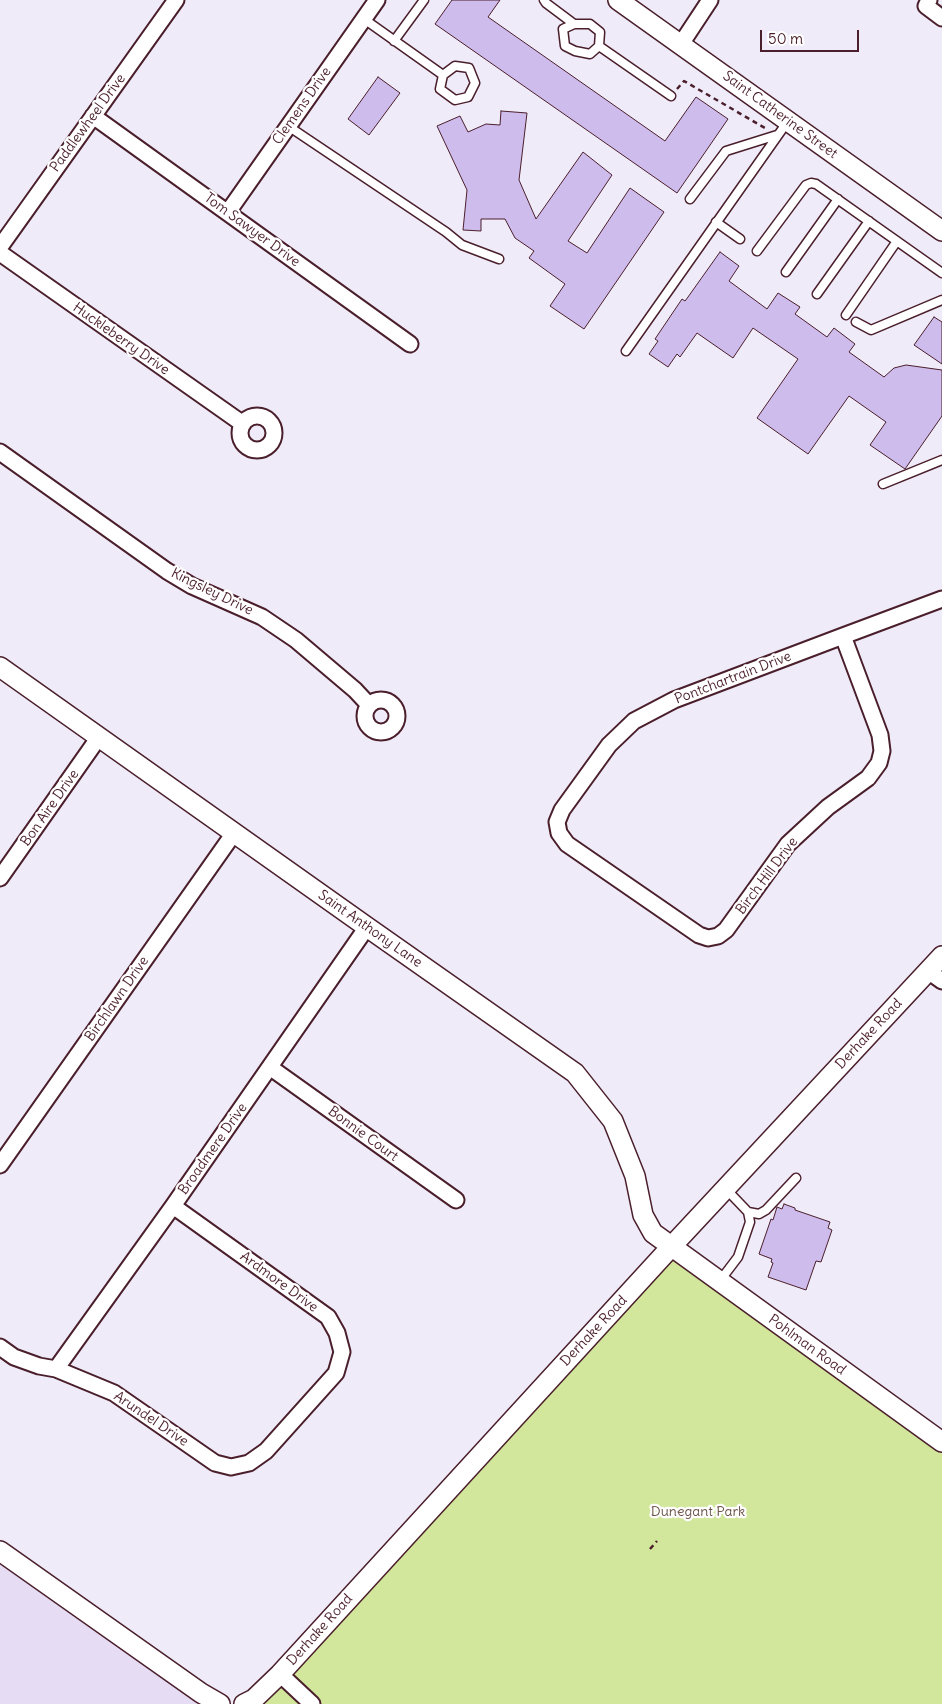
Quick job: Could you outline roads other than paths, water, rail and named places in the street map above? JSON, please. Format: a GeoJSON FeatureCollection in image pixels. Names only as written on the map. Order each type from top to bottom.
{"type":"FeatureCollection","features":[{"type":"Feature","properties":{"kind":"street","name":"Paddlewheel Drive"},"geometry":{"type":"LineString","coordinates":[[0,247],[176,0]]}},
{"type":"Feature","properties":{"kind":"street","name":"Clemens Drive"},"geometry":{"type":"LineString","coordinates":[[228,212],[377,0]]}},
{"type":"Feature","properties":{"kind":"street","name":"Saint Catherine Street"},"geometry":{"type":"LineString","coordinates":[[618,0],[681,44],[782,128],[942,231]]}},
{"type":"Feature","properties":{"kind":"street"},"geometry":{"type":"LineString","coordinates":[[681,44],[710,0]]}},
{"type":"Feature","properties":{"kind":"street"},"geometry":{"type":"LineString","coordinates":[[928,3],[942,18]]}},
{"type":"Feature","properties":{"kind":"street","name":"Tom Sawyer Drive"},"geometry":{"type":"LineString","coordinates":[[93,116],[410,344]]}},
{"type":"Feature","properties":{"kind":"street","name":"Huckleberry Drive"},"geometry":{"type":"LineString","coordinates":[[0,254],[243,424]]}},
{"type":"Feature","properties":{"kind":"street","name":"Kingsley Drive"},"geometry":{"type":"LineString","coordinates":[[0,452],[167,571],[192,586],[262,617],[296,640],[355,690],[369,705]]}},
{"type":"Feature","properties":{"kind":"street","name":"Pontchartrain Drive"},"geometry":{"type":"LineString","coordinates":[[562,810],[610,745],[634,721],[674,700],[942,599]]}},
{"type":"Feature","properties":{"kind":"street","name":"Birch Hill Drive"},"geometry":{"type":"LineString","coordinates":[[562,810],[556,822],[566,844],[699,935],[708,938],[718,936],[726,930],[788,844],[828,807],[868,778],[878,763],[882,751],[880,735],[843,636]]}},
{"type":"Feature","properties":{"kind":"street","name":"Saint Anthony Lane"},"geometry":{"type":"LineString","coordinates":[[0,666],[576,1073],[613,1121],[635,1176],[643,1215],[653,1233],[671,1248]]}},
{"type":"Feature","properties":{"kind":"street","name":"Bon Aire Drive"},"geometry":{"type":"LineString","coordinates":[[0,878],[99,737]]}},
{"type":"Feature","properties":{"kind":"street","name":"Birchlawn Drive"},"geometry":{"type":"LineString","coordinates":[[0,1165],[234,833]]}},
{"type":"Feature","properties":{"kind":"street","name":"Broadmere Drive"},"geometry":{"type":"LineString","coordinates":[[56,1369],[173,1206],[367,927]]}},
{"type":"Feature","properties":{"kind":"street","name":"Derhake Road"},"geometry":{"type":"LineString","coordinates":[[244,1704],[254,1699],[280,1674],[726,1189],[935,976],[942,956]]}},
{"type":"Feature","properties":{"kind":"street","name":"Bonnie Court"},"geometry":{"type":"LineString","coordinates":[[270,1068],[456,1200]]}},
{"type":"Feature","properties":{"kind":"street","name":"Ardmore Drive"},"geometry":{"type":"LineString","coordinates":[[173,1206],[328,1317],[337,1333],[342,1352],[336,1372],[266,1451],[249,1463],[231,1467],[215,1463]]}},
{"type":"Feature","properties":{"kind":"street","name":"Pohlman Road"},"geometry":{"type":"LineString","coordinates":[[671,1248],[942,1442]]}},
{"type":"Feature","properties":{"kind":"street","name":"Arundel Drive"},"geometry":{"type":"LineString","coordinates":[[0,1347],[14,1357],[38,1366],[56,1369],[114,1393],[215,1463]]}},
{"type":"Feature","properties":{"kind":"street"},"geometry":{"type":"LineString","coordinates":[[0,1551],[218,1704]]}},
{"type":"Feature","properties":{"kind":"street"},"geometry":{"type":"LineString","coordinates":[[280,1674],[312,1704]]}},
{"type":"Feature","properties":{"kind":"lane"},"geometry":{"type":"LineString","coordinates":[[394,40],[424,0]]}},
{"type":"Feature","properties":{"kind":"lane"},"geometry":{"type":"LineString","coordinates":[[544,0],[574,24]]}},
{"type":"Feature","properties":{"kind":"lane"},"geometry":{"type":"LineString","coordinates":[[364,19],[443,75]]}},
{"type":"Feature","properties":{"kind":"lane"},"geometry":{"type":"LineString","coordinates":[[574,24],[590,24],[600,32],[600,46],[590,54],[575,51],[565,46],[563,29],[574,24]]}},
{"type":"Feature","properties":{"kind":"lane"},"geometry":{"type":"LineString","coordinates":[[600,46],[671,96]]}},
{"type":"Feature","properties":{"kind":"lane"},"geometry":{"type":"LineString","coordinates":[[455,66],[469,68],[475,83],[468,97],[455,100],[440,89],[443,75],[455,66]]}},
{"type":"Feature","properties":{"kind":"lane"},"geometry":{"type":"LineString","coordinates":[[288,126],[462,245],[499,259]]}},
{"type":"Feature","properties":{"kind":"lane"},"geometry":{"type":"LineString","coordinates":[[690,199],[726,151],[782,128]]}},
{"type":"Feature","properties":{"kind":"lane"},"geometry":{"type":"LineString","coordinates":[[626,351],[782,128]]}},
{"type":"Feature","properties":{"kind":"lane"},"geometry":{"type":"LineString","coordinates":[[757,251],[806,185],[811,183],[816,184],[838,199],[942,273]]}},
{"type":"Feature","properties":{"kind":"lane"},"geometry":{"type":"LineString","coordinates":[[786,272],[838,199]]}},
{"type":"Feature","properties":{"kind":"lane"},"geometry":{"type":"LineString","coordinates":[[817,294],[868,221]]}},
{"type":"Feature","properties":{"kind":"lane"},"geometry":{"type":"LineString","coordinates":[[716,222],[740,239]]}},
{"type":"Feature","properties":{"kind":"lane"},"geometry":{"type":"LineString","coordinates":[[846,315],[897,241]]}},
{"type":"Feature","properties":{"kind":"lane"},"geometry":{"type":"LineString","coordinates":[[856,322],[871,330],[942,300]]}},
{"type":"Feature","properties":{"kind":"lane"},"geometry":{"type":"LineString","coordinates":[[883,484],[942,460]]}},
{"type":"Feature","properties":{"kind":"lane"},"geometry":{"type":"LineString","coordinates":[[748,1212],[759,1214],[766,1210],[796,1178]]}},
{"type":"Feature","properties":{"kind":"lane"},"geometry":{"type":"LineString","coordinates":[[719,1282],[738,1257],[750,1222],[748,1212],[726,1189]]}},
{"type":"Feature","properties":{"kind":"park label","name":"Dunegant Park"},"geometry":{"type":"Point","coordinates":[698,1512]}}]}
